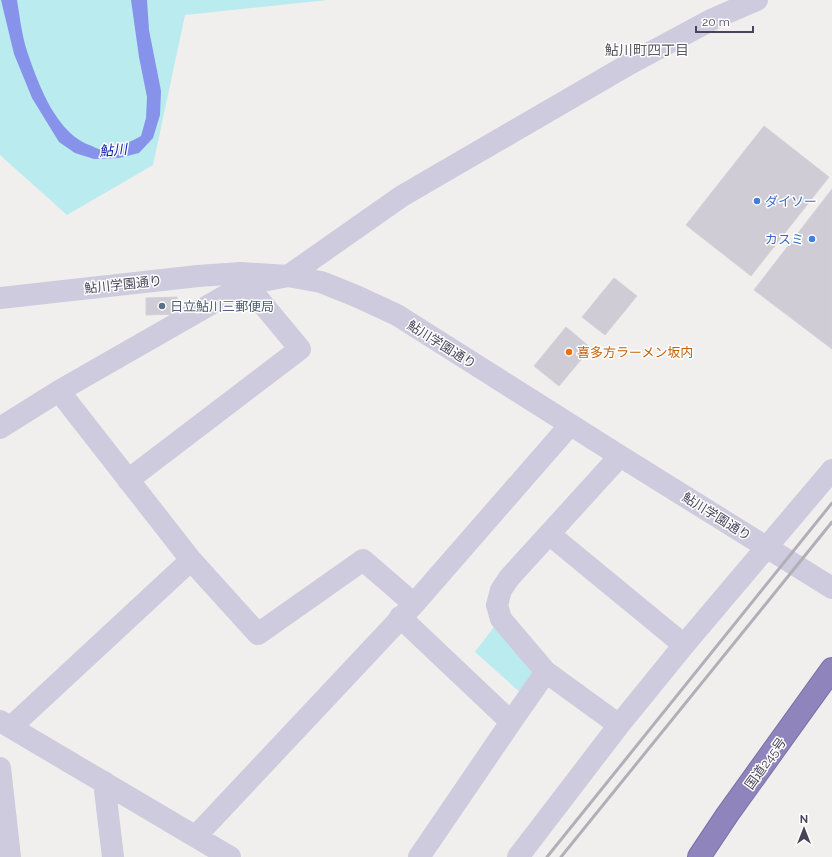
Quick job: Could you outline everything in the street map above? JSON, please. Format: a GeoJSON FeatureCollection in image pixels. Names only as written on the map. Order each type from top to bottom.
{"type":"FeatureCollection","features":[{"type":"Feature","properties":{"kind":"highway","name":"国道245号"},"geometry":{"type":"LineString","coordinates":[[699,857],[727,815],[832,669]]}},
{"type":"Feature","properties":{"kind":"street"},"geometry":{"type":"LineString","coordinates":[[0,428],[60,391],[246,284],[288,276],[402,196],[631,63],[713,19],[756,0]]}},
{"type":"Feature","properties":{"kind":"street","name":"鮎川学園通り"},"geometry":{"type":"LineString","coordinates":[[0,298],[198,276],[241,273],[288,276],[321,282],[356,296],[397,316],[832,588]]}},
{"type":"Feature","properties":{"kind":"street"},"geometry":{"type":"LineString","coordinates":[[128,480],[300,349],[246,284]]}},
{"type":"Feature","properties":{"kind":"street"},"geometry":{"type":"LineString","coordinates":[[60,391],[192,560],[258,634],[363,560],[407,610],[511,722]]}},
{"type":"Feature","properties":{"kind":"street"},"geometry":{"type":"LineString","coordinates":[[196,836],[407,610],[570,425]]}},
{"type":"Feature","properties":{"kind":"street"},"geometry":{"type":"LineString","coordinates":[[619,725],[546,672],[501,619],[497,606],[501,590],[509,578],[620,456]]}},
{"type":"Feature","properties":{"kind":"street"},"geometry":{"type":"LineString","coordinates":[[518,857],[619,725],[684,645],[832,470]]}},
{"type":"Feature","properties":{"kind":"street"},"geometry":{"type":"LineString","coordinates":[[549,534],[684,645]]}},
{"type":"Feature","properties":{"kind":"street"},"geometry":{"type":"LineString","coordinates":[[192,560],[6,724],[230,857]]}},
{"type":"Feature","properties":{"kind":"street"},"geometry":{"type":"LineString","coordinates":[[419,857],[546,672]]}},
{"type":"Feature","properties":{"kind":"street"},"geometry":{"type":"LineString","coordinates":[[0,768],[10,857]]}},
{"type":"Feature","properties":{"kind":"street"},"geometry":{"type":"LineString","coordinates":[[104,782],[113,857]]}},
{"type":"Feature","properties":{"kind":"shaded area"},"geometry":{"type":"Polygon","coordinates":[[[0,0],[328,0],[185,15],[153,165],[67,215],[0,155],[0,0]]]}},
{"type":"Feature","properties":{"kind":"shaded area"},"geometry":{"type":"Polygon","coordinates":[[[497,623],[537,676],[522,694],[475,652],[497,623]]]}},
{"type":"Feature","properties":{"kind":"water","name":"鮎川"},"geometry":{"type":"Polygon","coordinates":[[[1,0],[17,0],[28,54],[44,94],[59,120],[80,140],[96,148],[105,149],[116,147],[141,136],[146,118],[147,97],[139,57],[131,0],[147,0],[149,30],[161,91],[160,115],[153,138],[139,153],[119,158],[94,159],[75,153],[59,142],[32,98],[14,54],[1,0]]]}},
{"type":"Feature","properties":{"kind":"building","name":"ダイソー"},"geometry":{"type":"Polygon","coordinates":[[[764,126],[829,177],[751,276],[686,225],[764,126]]]}},
{"type":"Feature","properties":{"kind":"building","name":"カスミ"},"geometry":{"type":"Polygon","coordinates":[[[832,189],[832,349],[754,290],[832,189]]]}},
{"type":"Feature","properties":{"kind":"building"},"geometry":{"type":"Polygon","coordinates":[[[614,278],[637,296],[605,335],[582,317],[614,278]]]}},
{"type":"Feature","properties":{"kind":"building"},"geometry":{"type":"Polygon","coordinates":[[[177,297],[178,314],[146,315],[146,298],[177,297]]]}},
{"type":"Feature","properties":{"kind":"building"},"geometry":{"type":"Polygon","coordinates":[[[566,327],[591,348],[559,386],[534,366],[566,327]]]}},
{"type":"Feature","properties":{"kind":"railway"},"geometry":{"type":"LineString","coordinates":[[547,857],[832,503]]}},
{"type":"Feature","properties":{"kind":"railway"},"geometry":{"type":"LineString","coordinates":[[561,857],[832,522]]}},
{"type":"Feature","properties":{"kind":"place","name":"ダイソー"},"geometry":{"type":"Point","coordinates":[757,201]}},
{"type":"Feature","properties":{"kind":"place","name":"カスミ"},"geometry":{"type":"Point","coordinates":[812,239]}},
{"type":"Feature","properties":{"kind":"place","name":"日立鮎川三郵便局"},"geometry":{"type":"Point","coordinates":[162,306]}},
{"type":"Feature","properties":{"kind":"place","name":"喜多方ラーメン坂内"},"geometry":{"type":"Point","coordinates":[569,352]}},
{"type":"Feature","properties":{"kind":"district","name":"鮎川町四丁目"},"geometry":{"type":"Point","coordinates":[647,50]}}]}
